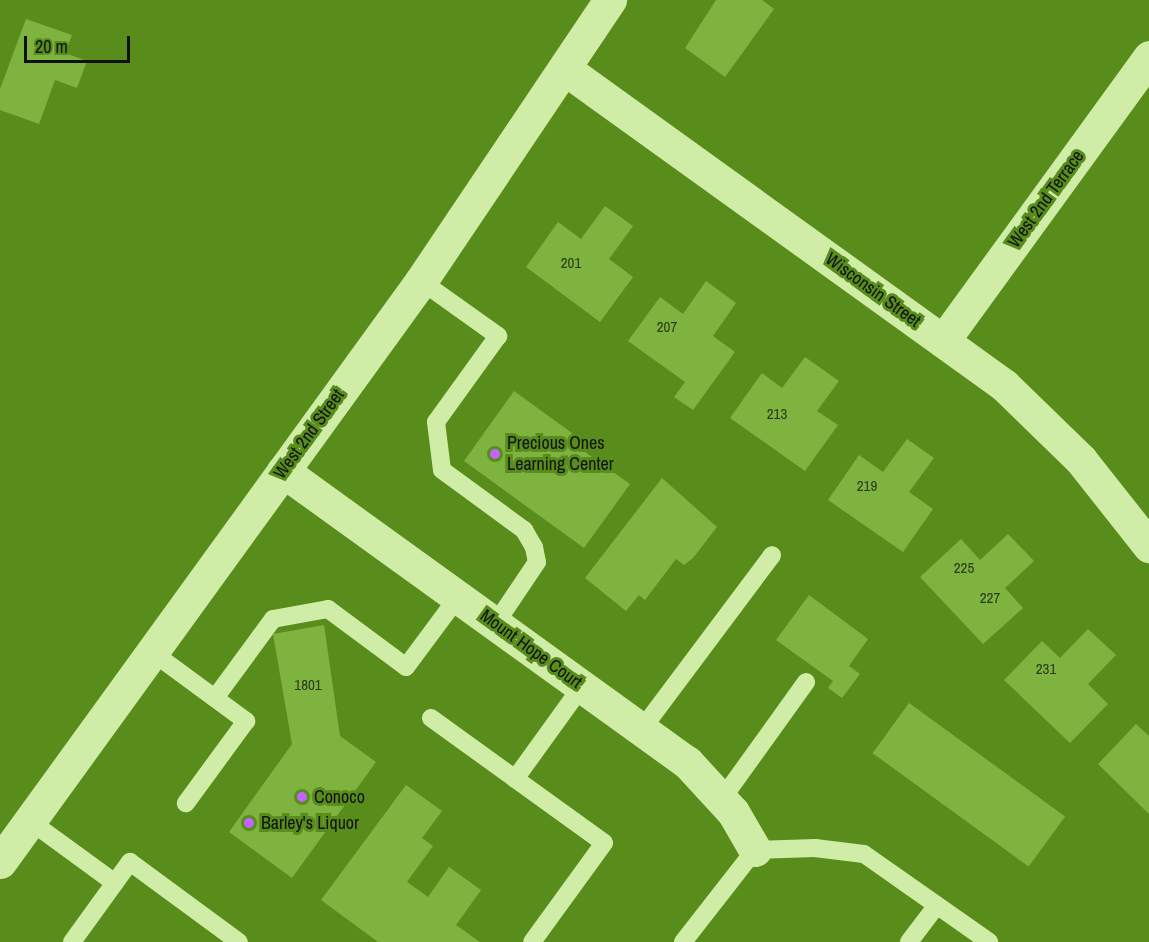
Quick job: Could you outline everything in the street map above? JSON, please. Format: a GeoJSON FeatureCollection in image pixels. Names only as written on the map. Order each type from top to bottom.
{"type":"FeatureCollection","features":[{"type":"Feature","properties":{"kind":"street","name":"West 2nd Street"},"geometry":{"type":"LineString","coordinates":[[0,862],[421,281],[610,0]]}},
{"type":"Feature","properties":{"kind":"street","name":"West 2nd Terrace"},"geometry":{"type":"LineString","coordinates":[[944,341],[1149,57]]}},
{"type":"Feature","properties":{"kind":"street","name":"Wisconsin Street"},"geometry":{"type":"LineString","coordinates":[[565,69],[944,341],[1046,423],[1149,546]]}},
{"type":"Feature","properties":{"kind":"street","name":"Mount Hope Court"},"geometry":{"type":"LineString","coordinates":[[283,471],[687,762],[722,799],[755,850]]}},
{"type":"Feature","properties":{"kind":"lane"},"geometry":{"type":"LineString","coordinates":[[421,281],[498,336],[436,422],[442,470],[524,530],[534,547],[537,562],[496,624]]}},
{"type":"Feature","properties":{"kind":"lane"},"geometry":{"type":"LineString","coordinates":[[642,729],[772,555]]}},
{"type":"Feature","properties":{"kind":"lane"},"geometry":{"type":"LineString","coordinates":[[215,698],[273,619],[328,609],[406,666],[458,597]]}},
{"type":"Feature","properties":{"kind":"lane"},"geometry":{"type":"LineString","coordinates":[[152,652],[246,721],[186,803]]}},
{"type":"Feature","properties":{"kind":"lane"},"geometry":{"type":"LineString","coordinates":[[722,799],[806,682]]}},
{"type":"Feature","properties":{"kind":"lane"},"geometry":{"type":"LineString","coordinates":[[515,778],[582,686]]}},
{"type":"Feature","properties":{"kind":"lane"},"geometry":{"type":"LineString","coordinates":[[431,718],[604,843],[532,942]]}},
{"type":"Feature","properties":{"kind":"lane"},"geometry":{"type":"LineString","coordinates":[[30,821],[115,882]]}},
{"type":"Feature","properties":{"kind":"lane"},"geometry":{"type":"LineString","coordinates":[[682,942],[755,850],[864,854],[989,942]]}},
{"type":"Feature","properties":{"kind":"lane"},"geometry":{"type":"LineString","coordinates":[[72,942],[130,862],[239,942]]}},
{"type":"Feature","properties":{"kind":"lane"},"geometry":{"type":"LineString","coordinates":[[909,942],[937,905]]}},
{"type":"Feature","properties":{"kind":"building"},"geometry":{"type":"Polygon","coordinates":[[[716,0],[762,0],[774,9],[725,77],[685,48],[716,0]]]}},
{"type":"Feature","properties":{"kind":"building"},"geometry":{"type":"Polygon","coordinates":[[[26,19],[72,35],[65,53],[87,61],[77,88],[55,80],[39,124],[0,110],[0,89],[26,19]]]}},
{"type":"Feature","properties":{"kind":"building"},"geometry":{"type":"Polygon","coordinates":[[[605,206],[633,226],[609,259],[633,277],[600,322],[526,267],[558,222],[581,239],[605,206]]]}},
{"type":"Feature","properties":{"kind":"building"},"geometry":{"type":"Polygon","coordinates":[[[706,281],[736,303],[713,336],[735,352],[693,410],[674,397],[685,382],[628,341],[660,297],[683,314],[706,281]]]}},
{"type":"Feature","properties":{"kind":"building"},"geometry":{"type":"Polygon","coordinates":[[[805,357],[839,381],[817,411],[838,425],[805,471],[730,418],[762,373],[782,388],[805,357]]]}},
{"type":"Feature","properties":{"kind":"building"},"geometry":{"type":"Polygon","coordinates":[[[514,391],[576,436],[571,442],[630,484],[584,548],[464,461],[514,391]]]}},
{"type":"Feature","properties":{"kind":"building"},"geometry":{"type":"Polygon","coordinates":[[[907,439],[934,458],[909,492],[933,509],[903,552],[828,500],[859,455],[883,472],[907,439]]]}},
{"type":"Feature","properties":{"kind":"building"},"geometry":{"type":"Polygon","coordinates":[[[662,478],[717,527],[693,558],[684,565],[676,559],[645,600],[639,595],[626,611],[585,578],[662,478]]]}},
{"type":"Feature","properties":{"kind":"building"},"geometry":{"type":"Polygon","coordinates":[[[1008,534],[1034,561],[1005,588],[1023,608],[983,644],[920,577],[961,539],[980,560],[1008,534]]]}},
{"type":"Feature","properties":{"kind":"building"},"geometry":{"type":"Polygon","coordinates":[[[809,595],[868,639],[849,666],[860,674],[842,698],[828,688],[833,681],[776,640],[809,595]]]}},
{"type":"Feature","properties":{"kind":"building","name":"Conoco"},"geometry":{"type":"Polygon","coordinates":[[[324,625],[340,736],[376,762],[292,878],[229,832],[292,744],[273,634],[324,625]]]}},
{"type":"Feature","properties":{"kind":"building"},"geometry":{"type":"Polygon","coordinates":[[[1088,629],[1116,655],[1088,684],[1108,704],[1070,743],[1004,680],[1042,641],[1060,658],[1088,629]]]}},
{"type":"Feature","properties":{"kind":"building"},"geometry":{"type":"Polygon","coordinates":[[[909,703],[1065,816],[1029,867],[873,753],[909,703]]]}},
{"type":"Feature","properties":{"kind":"building"},"geometry":{"type":"Polygon","coordinates":[[[1136,724],[1149,736],[1149,814],[1098,764],[1136,724]]]}},
{"type":"Feature","properties":{"kind":"building"},"geometry":{"type":"Polygon","coordinates":[[[406,785],[442,811],[422,838],[433,846],[407,882],[428,897],[449,867],[481,890],[456,925],[480,942],[378,942],[321,900],[406,785]]]}},
{"type":"Feature","properties":{"kind":"place","name":"Precious Ones Learning Center"},"geometry":{"type":"Point","coordinates":[495,454]}},
{"type":"Feature","properties":{"kind":"place","name":"Conoco"},"geometry":{"type":"Point","coordinates":[302,797]}},
{"type":"Feature","properties":{"kind":"place","name":"Barley's Liquor"},"geometry":{"type":"Point","coordinates":[249,823]}}]}
